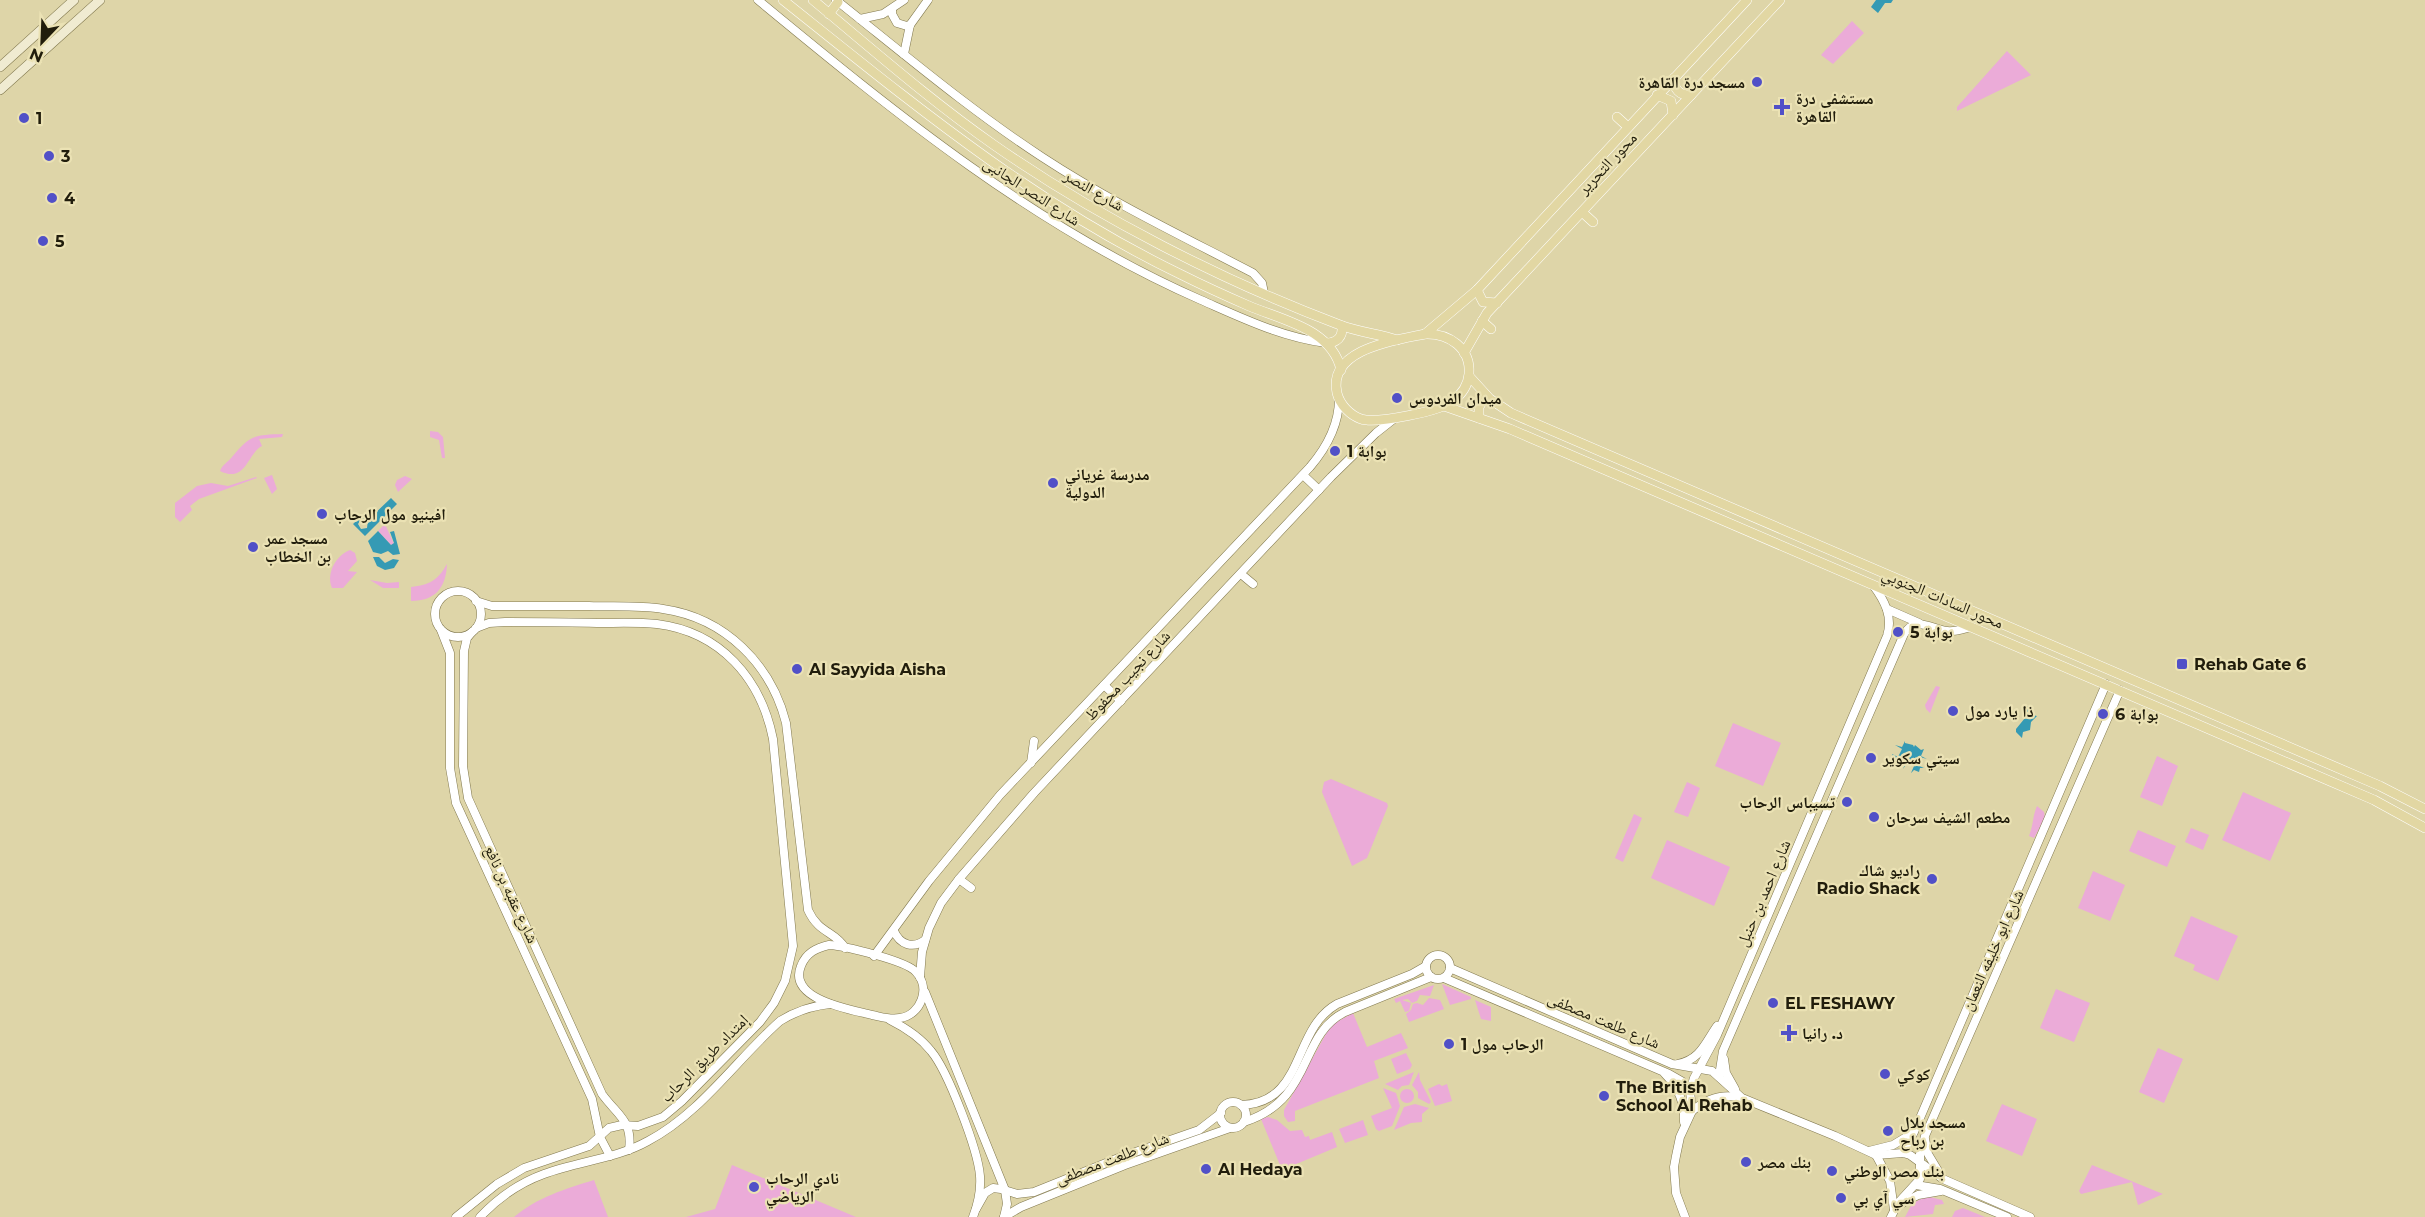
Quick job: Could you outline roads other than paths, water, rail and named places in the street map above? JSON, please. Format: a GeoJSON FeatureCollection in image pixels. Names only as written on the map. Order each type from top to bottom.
{"type":"FeatureCollection","features":[{"type":"Feature","properties":{"kind":"main road"},"geometry":{"type":"LineString","coordinates":[[0,67],[74,0]]}},
{"type":"Feature","properties":{"kind":"main road"},"geometry":{"type":"LineString","coordinates":[[0,90],[100,0]]}},
{"type":"Feature","properties":{"kind":"main road","name":"شارع النصر"},"geometry":{"type":"LineString","coordinates":[[783,0],[952,135],[1054,204],[1163,266],[1240,302],[1301,326],[1326,343],[1339,359],[1341,370]]}},
{"type":"Feature","properties":{"kind":"main road","name":"شارع النصر"},"geometry":{"type":"LineString","coordinates":[[813,0],[963,122],[1030,169],[1090,206],[1264,292],[1342,326],[1397,340]]}},
{"type":"Feature","properties":{"kind":"main road","name":"محور التحرير"},"geometry":{"type":"LineString","coordinates":[[1425,334],[1476,290],[1747,0]]}},
{"type":"Feature","properties":{"kind":"main road","name":"محور التحرير"},"geometry":{"type":"LineString","coordinates":[[1464,353],[1482,321],[1497,303],[1780,0]]}},
{"type":"Feature","properties":{"kind":"main road"},"geometry":{"type":"LineString","coordinates":[[829,14],[837,1]]}},
{"type":"Feature","properties":{"kind":"main road"},"geometry":{"type":"LineString","coordinates":[[1674,78],[1674,87],[1677,92],[1691,95]]}},
{"type":"Feature","properties":{"kind":"main road"},"geometry":{"type":"LineString","coordinates":[[1658,95],[1671,101],[1673,115]]}},
{"type":"Feature","properties":{"kind":"main road"},"geometry":{"type":"LineString","coordinates":[[1617,117],[1628,127]]}},
{"type":"Feature","properties":{"kind":"main road"},"geometry":{"type":"LineString","coordinates":[[1582,212],[1593,222]]}},
{"type":"Feature","properties":{"kind":"main road"},"geometry":{"type":"LineString","coordinates":[[1476,290],[1483,302],[1497,303]]}},
{"type":"Feature","properties":{"kind":"main road"},"geometry":{"type":"LineString","coordinates":[[1482,321],[1491,329]]}},
{"type":"Feature","properties":{"kind":"main road"},"geometry":{"type":"LineString","coordinates":[[1326,343],[1331,343],[1341,337],[1342,326]]}},
{"type":"Feature","properties":{"kind":"main road"},"geometry":{"type":"LineString","coordinates":[[1425,334],[1449,338],[1464,353],[1469,366],[1469,376],[1460,395],[1444,406],[1380,421],[1363,420],[1349,412],[1339,399],[1336,387],[1341,370],[1348,361],[1364,349],[1425,334]]}},
{"type":"Feature","properties":{"kind":"main road","name":"محور السادات الجنوبي"},"geometry":{"type":"LineString","coordinates":[[1469,376],[1486,395],[1511,413],[2380,786],[2425,809]]}},
{"type":"Feature","properties":{"kind":"main road"},"geometry":{"type":"LineString","coordinates":[[1479,417],[1479,407],[1486,395]]}},
{"type":"Feature","properties":{"kind":"main road","name":"محور السادات الجنوبي"},"geometry":{"type":"LineString","coordinates":[[1444,406],[1510,429],[2122,691],[2374,800],[2425,828]]}},
{"type":"Feature","properties":{"kind":"street","name":"شارع النصر الجانبى"},"geometry":{"type":"LineString","coordinates":[[758,0],[939,145],[1079,237],[1151,277],[1235,315],[1281,334],[1326,343]]}},
{"type":"Feature","properties":{"kind":"street"},"geometry":{"type":"LineString","coordinates":[[860,19],[883,14],[904,0]]}},
{"type":"Feature","properties":{"kind":"street"},"geometry":{"type":"LineString","coordinates":[[904,54],[910,25],[928,0]]}},
{"type":"Feature","properties":{"kind":"street","name":"شارع النصر الجانبى"},"geometry":{"type":"LineString","coordinates":[[837,1],[974,109],[1036,153],[1115,201],[1253,273],[1260,279],[1264,292]]}},
{"type":"Feature","properties":{"kind":"street"},"geometry":{"type":"LineString","coordinates":[[892,9],[897,23],[910,25]]}},
{"type":"Feature","properties":{"kind":"street","name":"شارع نجيب محفوظ"},"geometry":{"type":"LineString","coordinates":[[874,956],[953,850],[1030,763],[1320,456],[1336,421],[1339,399]]}},
{"type":"Feature","properties":{"kind":"street","name":"شارع نجيب محفوظ"},"geometry":{"type":"LineString","coordinates":[[920,976],[925,940],[941,903],[1000,830],[1365,442],[1396,418]]}},
{"type":"Feature","properties":{"kind":"street"},"geometry":{"type":"LineString","coordinates":[[1303,475],[1319,490]]}},
{"type":"Feature","properties":{"kind":"street"},"geometry":{"type":"LineString","coordinates":[[1241,574],[1253,584]]}},
{"type":"Feature","properties":{"kind":"street"},"geometry":{"type":"LineString","coordinates":[[1873,585],[1887,609],[1890,628],[1904,634],[1911,626],[1919,624]]}},
{"type":"Feature","properties":{"kind":"street"},"geometry":{"type":"LineString","coordinates":[[476,601],[480,618],[474,630],[456,637],[441,630],[436,622],[437,604],[443,597],[453,592],[464,592],[476,601],[492,606],[663,609],[687,614],[708,623],[724,632],[745,650],[772,684],[786,723],[808,910],[817,925],[837,938],[845,948]]}},
{"type":"Feature","properties":{"kind":"street"},"geometry":{"type":"LineString","coordinates":[[1887,609],[1919,624],[1951,632],[1971,627]]}},
{"type":"Feature","properties":{"kind":"street","name":"إمتداد طريق الرحاب"},"geometry":{"type":"LineString","coordinates":[[456,1217],[497,1184],[524,1168],[549,1158],[581,1150],[609,1128],[651,1123],[668,1113],[779,994],[789,967],[793,946],[787,915],[773,739],[765,708],[754,685],[741,674],[723,652],[699,637],[668,626],[505,622],[489,623],[474,630]]}},
{"type":"Feature","properties":{"kind":"street","name":"شارع احمد بن حنبل"},"geometry":{"type":"LineString","coordinates":[[1692,1111],[1690,1092],[1698,1069],[1726,1015],[1866,676],[1890,628]]}},
{"type":"Feature","properties":{"kind":"street","name":"شارع عقبه بن نافع"},"geometry":{"type":"LineString","coordinates":[[441,630],[450,653],[450,768],[456,803],[591,1099],[600,1137],[610,1156]]}},
{"type":"Feature","properties":{"kind":"street","name":"شارع عقبه بن نافع"},"geometry":{"type":"LineString","coordinates":[[474,630],[465,644],[463,663],[463,766],[468,798],[602,1094],[628,1126]]}},
{"type":"Feature","properties":{"kind":"street","name":"شارع احمد بن حنبل"},"geometry":{"type":"LineString","coordinates":[[1719,1076],[1723,1051],[1904,634]]}},
{"type":"Feature","properties":{"kind":"street"},"geometry":{"type":"LineString","coordinates":[[1882,648],[1895,654]]}},
{"type":"Feature","properties":{"kind":"street","name":"شارع ابو خليفه النعمان"},"geometry":{"type":"LineString","coordinates":[[1903,1153],[2083,739],[2087,729],[2085,724],[2104,684]]}},
{"type":"Feature","properties":{"kind":"street"},"geometry":{"type":"LineString","coordinates":[[1104,685],[1120,701]]}},
{"type":"Feature","properties":{"kind":"street","name":"شارع ابو خليفه النعمان"},"geometry":{"type":"LineString","coordinates":[[1916,1185],[1922,1174],[1920,1164],[1925,1136],[2097,743],[2122,691]]}},
{"type":"Feature","properties":{"kind":"street"},"geometry":{"type":"LineString","coordinates":[[2087,729],[2101,735]]}},
{"type":"Feature","properties":{"kind":"street"},"geometry":{"type":"LineString","coordinates":[[2083,739],[2097,743]]}},
{"type":"Feature","properties":{"kind":"street"},"geometry":{"type":"LineString","coordinates":[[1030,763],[1034,741]]}},
{"type":"Feature","properties":{"kind":"street"},"geometry":{"type":"LineString","coordinates":[[1801,837],[1804,843],[1814,843]]}},
{"type":"Feature","properties":{"kind":"street"},"geometry":{"type":"LineString","coordinates":[[1795,852],[1802,849],[1808,854],[1808,858]]}},
{"type":"Feature","properties":{"kind":"street"},"geometry":{"type":"LineString","coordinates":[[959,879],[971,888]]}},
{"type":"Feature","properties":{"kind":"street"},"geometry":{"type":"LineString","coordinates":[[894,931],[897,937],[907,945],[920,944],[925,940]]}},
{"type":"Feature","properties":{"kind":"street"},"geometry":{"type":"LineString","coordinates":[[1999,933],[2012,939]]}},
{"type":"Feature","properties":{"kind":"street"},"geometry":{"type":"LineString","coordinates":[[975,1213],[980,1188],[978,1166],[946,1074],[939,1062],[922,1041],[911,1032],[886,1019],[830,1004],[807,991],[800,971],[806,956],[816,948],[829,945],[845,948],[910,966],[920,976],[1005,1190],[1007,1204],[1004,1217]]}},
{"type":"Feature","properties":{"kind":"street"},"geometry":{"type":"LineString","coordinates":[[1438,956],[1447,960],[1450,968],[1444,978],[1431,977],[1334,1018],[1321,1033],[1296,1084],[1287,1096],[1267,1113],[1244,1122],[1238,1127],[1230,1128],[1224,1124],[1221,1113],[1229,1103],[1241,1105],[1260,1103],[1281,1090],[1291,1075],[1315,1024],[1327,1010],[1415,973],[1426,966],[1430,959],[1438,956]]}},
{"type":"Feature","properties":{"kind":"street"},"geometry":{"type":"LineString","coordinates":[[1426,966],[1431,977]]}},
{"type":"Feature","properties":{"kind":"street"},"geometry":{"type":"LineString","coordinates":[[789,967],[800,971]]}},
{"type":"Feature","properties":{"kind":"street","name":"شارع طلعت مصطفى"},"geometry":{"type":"LineString","coordinates":[[1450,968],[1672,1064],[1708,1070],[1719,1076],[1731,1091],[1742,1098],[1876,1155]]}},
{"type":"Feature","properties":{"kind":"street","name":"شارع طلعت مصطفى"},"geometry":{"type":"LineString","coordinates":[[1444,978],[1661,1070],[1676,1078],[1690,1092]]}},
{"type":"Feature","properties":{"kind":"street"},"geometry":{"type":"LineString","coordinates":[[886,1019],[900,1018],[915,1011],[923,996],[924,988]]}},
{"type":"Feature","properties":{"kind":"street","name":"إمتداد طريق الرحاب"},"geometry":{"type":"LineString","coordinates":[[480,1217],[501,1198],[544,1173],[629,1150],[656,1137],[679,1121],[780,1021],[801,1010],[830,1004]]}},
{"type":"Feature","properties":{"kind":"street"},"geometry":{"type":"LineString","coordinates":[[1672,1064],[1687,1062],[1700,1053],[1726,1015]]}},
{"type":"Feature","properties":{"kind":"street"},"geometry":{"type":"LineString","coordinates":[[1717,1035],[1724,1040],[1730,1039]]}},
{"type":"Feature","properties":{"kind":"street"},"geometry":{"type":"LineString","coordinates":[[1723,1051],[1726,1073],[1742,1098]]}},
{"type":"Feature","properties":{"kind":"street"},"geometry":{"type":"LineString","coordinates":[[1661,1070],[1674,1084],[1682,1101],[1684,1128]]}},
{"type":"Feature","properties":{"kind":"street"},"geometry":{"type":"LineString","coordinates":[[591,1099],[602,1094]]}},
{"type":"Feature","properties":{"kind":"street","name":"شارع طلعت مصطفى"},"geometry":{"type":"LineString","coordinates":[[1692,1111],[1712,1098],[1728,1096],[1742,1098]]}},
{"type":"Feature","properties":{"kind":"street"},"geometry":{"type":"LineString","coordinates":[[1241,1105],[1246,1113],[1244,1122]]}},
{"type":"Feature","properties":{"kind":"street"},"geometry":{"type":"LineString","coordinates":[[1685,1217],[1676,1194],[1674,1167],[1684,1128],[1692,1111]]}},
{"type":"Feature","properties":{"kind":"street","name":"شارع طلعت مصطفى"},"geometry":{"type":"LineString","coordinates":[[1005,1190],[1023,1194],[1034,1192],[1121,1157],[1198,1130],[1221,1113]]}},
{"type":"Feature","properties":{"kind":"street"},"geometry":{"type":"LineString","coordinates":[[1920,1118],[1931,1123]]}},
{"type":"Feature","properties":{"kind":"street"},"geometry":{"type":"LineString","coordinates":[[628,1126],[629,1150]]}},
{"type":"Feature","properties":{"kind":"street","name":"شارع طلعت مصطفى"},"geometry":{"type":"LineString","coordinates":[[1004,1217],[1022,1207],[1125,1165],[1230,1128]]}},
{"type":"Feature","properties":{"kind":"street"},"geometry":{"type":"LineString","coordinates":[[1868,1151],[1893,1145],[1914,1132]]}},
{"type":"Feature","properties":{"kind":"street"},"geometry":{"type":"LineString","coordinates":[[1925,1136],[1931,1163],[1950,1182]]}},
{"type":"Feature","properties":{"kind":"street"},"geometry":{"type":"LineString","coordinates":[[1892,1214],[1890,1181],[1876,1155],[1903,1153],[1910,1155],[1920,1164],[1950,1182],[2030,1217]]}},
{"type":"Feature","properties":{"kind":"street"},"geometry":{"type":"LineString","coordinates":[[1892,1214],[1903,1196],[1916,1185],[1933,1186],[2007,1217]]}},
{"type":"Feature","properties":{"kind":"street"},"geometry":{"type":"LineString","coordinates":[[975,1213],[989,1190],[997,1188],[1005,1190]]}},
{"type":"Feature","properties":{"kind":"street"},"geometry":{"type":"LineString","coordinates":[[1892,1214],[1901,1204],[1918,1195],[1947,1192]]}},
{"type":"Feature","properties":{"kind":"water"},"geometry":{"type":"Polygon","coordinates":[[[1876,0],[1893,0],[1891,3],[1885,3],[1878,13],[1871,7],[1876,0]]]}},
{"type":"Feature","properties":{"kind":"water"},"geometry":{"type":"Polygon","coordinates":[[[391,498],[397,504],[365,536],[353,524],[365,513],[369,517],[361,519],[358,524],[361,529],[367,528],[368,520],[391,498]]]}},
{"type":"Feature","properties":{"kind":"water"},"geometry":{"type":"Polygon","coordinates":[[[378,531],[391,545],[394,543],[390,532],[394,531],[400,554],[393,555],[388,551],[381,554],[373,552],[368,541],[378,531]]]}},
{"type":"Feature","properties":{"kind":"water"},"geometry":{"type":"Polygon","coordinates":[[[373,557],[379,557],[385,563],[393,559],[399,560],[394,568],[385,570],[377,566],[373,557]]]}},
{"type":"Feature","properties":{"kind":"water"},"geometry":{"type":"Polygon","coordinates":[[[2027,706],[2030,709],[2029,714],[2037,716],[2031,722],[2030,730],[2023,732],[2022,738],[2016,729],[2025,718],[2027,706]]]}},
{"type":"Feature","properties":{"kind":"water"},"geometry":{"type":"Polygon","coordinates":[[[1905,741],[1921,750],[1924,749],[1921,756],[1927,759],[1920,757],[1917,765],[1924,768],[1920,768],[1919,772],[1914,770],[1911,773],[1914,766],[1907,763],[1903,769],[1906,762],[1899,759],[1896,766],[1896,763],[1891,761],[1892,754],[1898,757],[1902,749],[1895,745],[1902,747],[1905,741]]]}},
{"type":"Feature","properties":{"kind":"place","name":"مسجد درة القاهرة"},"geometry":{"type":"Point","coordinates":[1757,82]}},
{"type":"Feature","properties":{"kind":"place","name":"مستشفى درة القاهرة"},"geometry":{"type":"Point","coordinates":[1782,107]}},
{"type":"Feature","properties":{"kind":"place","name":"1"},"geometry":{"type":"Point","coordinates":[24,118]}},
{"type":"Feature","properties":{"kind":"place","name":"3"},"geometry":{"type":"Point","coordinates":[49,156]}},
{"type":"Feature","properties":{"kind":"place","name":"4"},"geometry":{"type":"Point","coordinates":[52,198]}},
{"type":"Feature","properties":{"kind":"place","name":"5"},"geometry":{"type":"Point","coordinates":[43,241]}},
{"type":"Feature","properties":{"kind":"place","name":"ميدان الفردوس"},"geometry":{"type":"Point","coordinates":[1397,398]}},
{"type":"Feature","properties":{"kind":"place","name":"بوابة 1"},"geometry":{"type":"Point","coordinates":[1335,451]}},
{"type":"Feature","properties":{"kind":"place","name":"مدرسة غرياني الدولية"},"geometry":{"type":"Point","coordinates":[1053,483]}},
{"type":"Feature","properties":{"kind":"place","name":"افينيو مول الرحاب"},"geometry":{"type":"Point","coordinates":[322,514]}},
{"type":"Feature","properties":{"kind":"place","name":"مسجد عمر بن الخطاب"},"geometry":{"type":"Point","coordinates":[253,547]}},
{"type":"Feature","properties":{"kind":"place","name":"بوابة 5"},"geometry":{"type":"Point","coordinates":[1898,632]}},
{"type":"Feature","properties":{"kind":"place","name":"Rehab Gate 6"},"geometry":{"type":"Point","coordinates":[2182,664]}},
{"type":"Feature","properties":{"kind":"place","name":"Al Sayyida Aisha"},"geometry":{"type":"Point","coordinates":[797,669]}},
{"type":"Feature","properties":{"kind":"place","name":"ذا يارد مول"},"geometry":{"type":"Point","coordinates":[1953,711]}},
{"type":"Feature","properties":{"kind":"place","name":"بوابة 6"},"geometry":{"type":"Point","coordinates":[2103,714]}},
{"type":"Feature","properties":{"kind":"place","name":"سيتي سكوير"},"geometry":{"type":"Point","coordinates":[1871,758]}},
{"type":"Feature","properties":{"kind":"place","name":"تسيباس الرحاب"},"geometry":{"type":"Point","coordinates":[1847,802]}},
{"type":"Feature","properties":{"kind":"place","name":"مطعم الشيف سرحان"},"geometry":{"type":"Point","coordinates":[1874,817]}},
{"type":"Feature","properties":{"kind":"place","name":"راديو شاك Radio Shack"},"geometry":{"type":"Point","coordinates":[1932,879]}},
{"type":"Feature","properties":{"kind":"place","name":"EL FESHAWY"},"geometry":{"type":"Point","coordinates":[1773,1003]}},
{"type":"Feature","properties":{"kind":"place","name":"د. رانيا"},"geometry":{"type":"Point","coordinates":[1789,1033]}},
{"type":"Feature","properties":{"kind":"place","name":"الرحاب مول 1"},"geometry":{"type":"Point","coordinates":[1449,1044]}},
{"type":"Feature","properties":{"kind":"place","name":"كوكي"},"geometry":{"type":"Point","coordinates":[1885,1074]}},
{"type":"Feature","properties":{"kind":"place","name":"The British School Al Rehab"},"geometry":{"type":"Point","coordinates":[1604,1096]}},
{"type":"Feature","properties":{"kind":"place","name":"مسجد بلال بن رباح"},"geometry":{"type":"Point","coordinates":[1888,1131]}},
{"type":"Feature","properties":{"kind":"place","name":"بنك مصر"},"geometry":{"type":"Point","coordinates":[1746,1162]}},
{"type":"Feature","properties":{"kind":"place","name":"Al Hedaya"},"geometry":{"type":"Point","coordinates":[1206,1169]}},
{"type":"Feature","properties":{"kind":"place","name":"بنك مصر الوطني"},"geometry":{"type":"Point","coordinates":[1832,1171]}},
{"type":"Feature","properties":{"kind":"place","name":"نادي الرحاب الرياضي"},"geometry":{"type":"Point","coordinates":[754,1187]}},
{"type":"Feature","properties":{"kind":"place","name":"سي آي بي"},"geometry":{"type":"Point","coordinates":[1841,1198]}}]}
